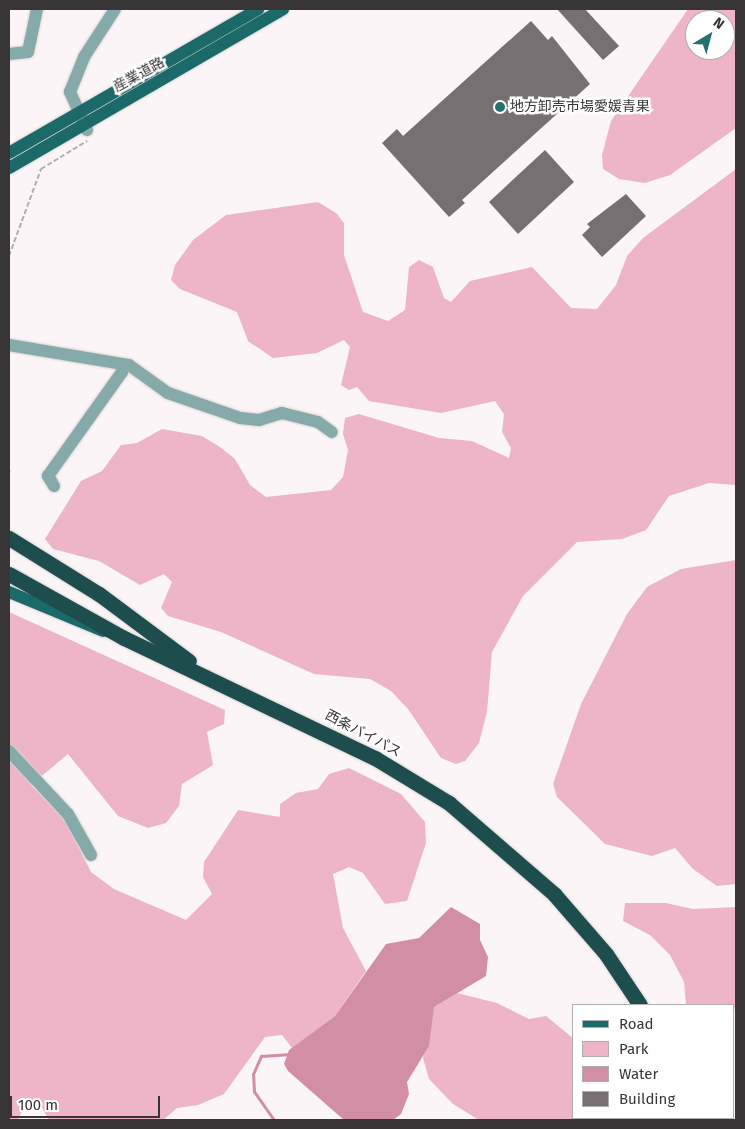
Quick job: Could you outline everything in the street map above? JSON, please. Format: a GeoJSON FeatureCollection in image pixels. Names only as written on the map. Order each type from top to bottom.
{"type":"FeatureCollection","features":[{"type":"Feature","properties":{"kind":"highway"},"geometry":{"type":"LineString","coordinates":[[9,538],[105,598],[212,679]]}},
{"type":"Feature","properties":{"kind":"highway","name":"西条バイパス"},"geometry":{"type":"LineString","coordinates":[[9,574],[124,638],[360,750],[449,803],[554,894],[606,954],[639,1004]]}},
{"type":"Feature","properties":{"kind":"main road","name":"産業道路"},"geometry":{"type":"LineString","coordinates":[[9,168],[258,9]]}},
{"type":"Feature","properties":{"kind":"main road","name":"産業道路"},"geometry":{"type":"LineString","coordinates":[[9,153],[82,121],[283,9]]}},
{"type":"Feature","properties":{"kind":"main road"},"geometry":{"type":"LineString","coordinates":[[9,592],[124,638]]}},
{"type":"Feature","properties":{"kind":"street"},"geometry":{"type":"LineString","coordinates":[[9,54],[22,55],[29,49],[37,9]]}},
{"type":"Feature","properties":{"kind":"street"},"geometry":{"type":"LineString","coordinates":[[82,121],[70,98],[73,78],[115,9]]}},
{"type":"Feature","properties":{"kind":"street"},"geometry":{"type":"LineString","coordinates":[[9,345],[122,364],[168,393],[240,418],[260,420],[282,413],[318,422],[332,432]]}},
{"type":"Feature","properties":{"kind":"street"},"geometry":{"type":"LineString","coordinates":[[54,486],[48,476],[122,372],[122,364]]}},
{"type":"Feature","properties":{"kind":"street"},"geometry":{"type":"LineString","coordinates":[[9,751],[68,814],[91,855]]}},
{"type":"Feature","properties":{"kind":"path"},"geometry":{"type":"LineString","coordinates":[[9,256],[41,169],[92,138],[82,121]]}},
{"type":"Feature","properties":{"kind":"green space"},"geometry":{"type":"Polygon","coordinates":[[[688,9],[736,9],[736,128],[670,175],[645,183],[619,179],[603,169],[602,155],[611,121],[685,13],[685,60],[735,60],[735,10],[688,9]]]}},
{"type":"Feature","properties":{"kind":"green space"},"geometry":{"type":"Polygon","coordinates":[[[736,169],[736,485],[709,483],[669,496],[646,530],[622,539],[577,542],[523,596],[492,652],[487,712],[479,743],[465,761],[456,764],[441,758],[408,709],[391,691],[370,679],[314,674],[221,632],[168,616],[161,608],[172,582],[164,574],[140,585],[99,561],[53,549],[45,539],[81,481],[102,471],[121,445],[137,443],[162,429],[202,436],[220,447],[235,459],[250,485],[266,497],[331,490],[343,477],[348,450],[343,434],[345,418],[359,414],[439,438],[472,441],[509,458],[511,448],[502,432],[504,414],[495,401],[441,413],[369,401],[357,387],[349,390],[341,385],[350,347],[344,340],[317,353],[273,358],[248,341],[237,312],[180,289],[171,280],[175,265],[193,240],[226,215],[318,202],[336,213],[344,223],[344,255],[363,312],[388,321],[405,310],[409,267],[419,260],[433,267],[444,298],[451,302],[470,281],[532,267],[571,308],[597,309],[616,285],[627,256],[643,238],[736,169]]]}},
{"type":"Feature","properties":{"kind":"green space"},"geometry":{"type":"Polygon","coordinates":[[[736,560],[736,884],[717,886],[693,869],[675,848],[652,856],[605,844],[557,797],[553,784],[581,704],[627,614],[647,587],[681,569],[736,560]]]}},
{"type":"Feature","properties":{"kind":"green space"},"geometry":{"type":"Polygon","coordinates":[[[9,612],[225,710],[224,724],[207,732],[213,765],[182,784],[179,806],[166,823],[148,828],[118,816],[68,754],[31,785],[65,819],[91,872],[114,889],[186,920],[212,894],[203,877],[204,862],[238,810],[280,817],[280,804],[296,793],[318,789],[329,774],[349,768],[401,794],[425,822],[426,843],[407,901],[385,904],[363,873],[349,867],[333,874],[343,928],[366,971],[335,1016],[292,1048],[282,1035],[265,1037],[224,1094],[198,1105],[177,1108],[163,1120],[49,1120],[41,1106],[32,1102],[26,1102],[18,1120],[9,1120],[9,612]]]}},
{"type":"Feature","properties":{"kind":"green space"},"geometry":{"type":"Polygon","coordinates":[[[625,903],[666,903],[693,909],[736,907],[736,1019],[735,1004],[686,1004],[684,982],[670,955],[650,935],[623,921],[625,903]]]}},
{"type":"Feature","properties":{"kind":"green space"},"geometry":{"type":"Polygon","coordinates":[[[457,993],[497,1003],[529,1019],[546,1016],[572,1037],[572,1119],[679,1120],[479,1120],[453,1104],[429,1079],[423,1058],[434,1007],[457,993]]]}},
{"type":"Feature","properties":{"kind":"water"},"geometry":{"type":"Polygon","coordinates":[[[451,907],[480,924],[480,940],[488,957],[486,976],[434,1007],[429,1046],[407,1082],[409,1094],[401,1114],[393,1120],[344,1120],[288,1071],[284,1064],[289,1050],[335,1016],[386,944],[419,938],[451,907]]]}},
{"type":"Feature","properties":{"kind":"building"},"geometry":{"type":"Polygon","coordinates":[[[557,9],[585,9],[619,46],[603,60],[557,9]]]}},
{"type":"Feature","properties":{"kind":"building","name":"地方卸売市場愛媛青果"},"geometry":{"type":"Polygon","coordinates":[[[531,21],[548,40],[552,36],[590,84],[462,200],[465,203],[449,217],[382,143],[397,129],[403,136],[531,21]]]}},
{"type":"Feature","properties":{"kind":"building"},"geometry":{"type":"Polygon","coordinates":[[[545,150],[574,182],[518,234],[489,202],[545,150]]]}},
{"type":"Feature","properties":{"kind":"building"},"geometry":{"type":"Polygon","coordinates":[[[626,194],[646,216],[602,257],[582,235],[590,227],[587,224],[626,194]]]}},
{"type":"Feature","properties":{"kind":"waterway"},"geometry":{"type":"LineString","coordinates":[[274,1120],[254,1091],[253,1074],[261,1056],[287,1054]]}},
{"type":"Feature","properties":{"kind":"place","name":"地方卸売市場愛媛青果"},"geometry":{"type":"Point","coordinates":[500,107]}}]}
